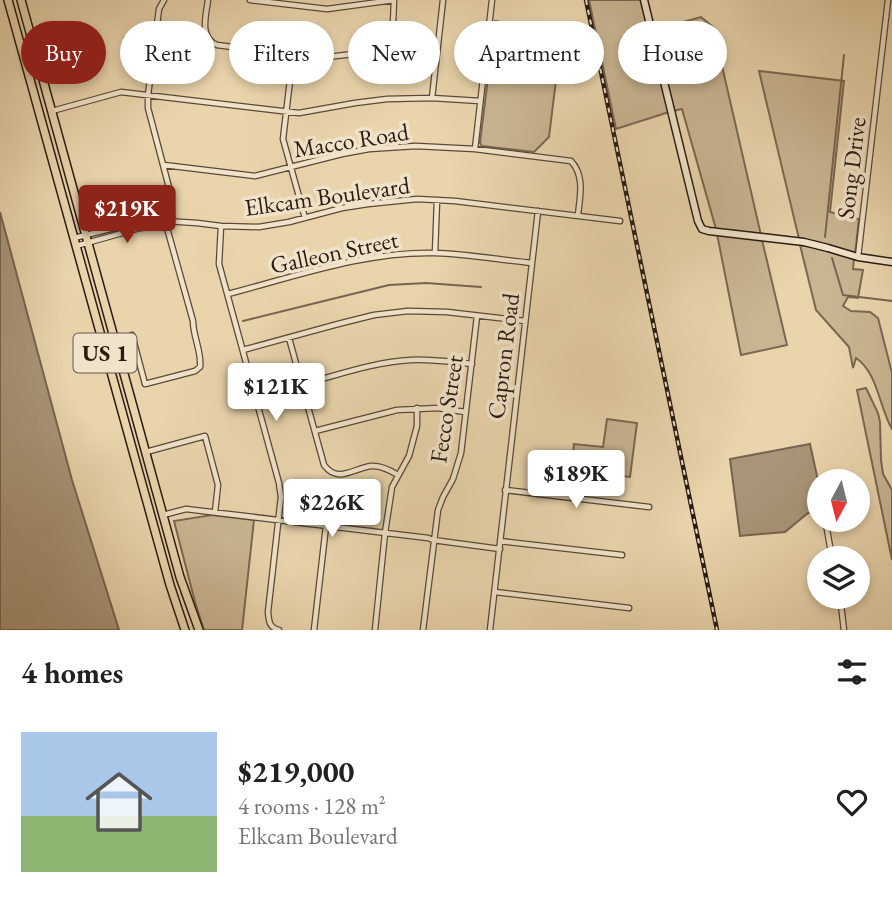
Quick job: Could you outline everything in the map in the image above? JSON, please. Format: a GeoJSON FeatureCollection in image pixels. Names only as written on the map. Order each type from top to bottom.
{"type":"FeatureCollection","features":[{"type":"Feature","properties":{"kind":"main road","name":"US 1"},"geometry":{"type":"LineString","coordinates":[[8,0],[166,572],[185,630]]}},
{"type":"Feature","properties":{"kind":"main road","name":"US 1"},"geometry":{"type":"LineString","coordinates":[[21,0],[180,577],[199,630]]}},
{"type":"Feature","properties":{"kind":"main road"},"geometry":{"type":"LineString","coordinates":[[36,99],[44,108],[52,111]]}},
{"type":"Feature","properties":{"kind":"street"},"geometry":{"type":"LineString","coordinates":[[157,21],[164,0]]}},
{"type":"Feature","properties":{"kind":"street"},"geometry":{"type":"LineString","coordinates":[[208,0],[206,34],[212,43],[229,47]]}},
{"type":"Feature","properties":{"kind":"street"},"geometry":{"type":"LineString","coordinates":[[250,0],[327,9],[394,0],[387,47],[379,51],[334,57]]}},
{"type":"Feature","properties":{"kind":"street"},"geometry":{"type":"LineString","coordinates":[[432,98],[443,0]]}},
{"type":"Feature","properties":{"kind":"street"},"geometry":{"type":"LineString","coordinates":[[475,149],[492,0]]}},
{"type":"Feature","properties":{"kind":"street"},"geometry":{"type":"LineString","coordinates":[[644,0],[702,229],[828,247],[859,257],[892,262]]}},
{"type":"Feature","properties":{"kind":"street","name":"Song Drive"},"geometry":{"type":"LineString","coordinates":[[859,257],[888,0]]}},
{"type":"Feature","properties":{"kind":"street"},"geometry":{"type":"LineString","coordinates":[[149,84],[148,108],[172,195],[172,221]]}},
{"type":"Feature","properties":{"kind":"street"},"geometry":{"type":"LineString","coordinates":[[290,84],[284,139],[305,218]]}},
{"type":"Feature","properties":{"kind":"street"},"geometry":{"type":"LineString","coordinates":[[52,111],[121,92],[299,113],[355,103],[432,98],[480,101]]}},
{"type":"Feature","properties":{"kind":"street","name":"Macco Road"},"geometry":{"type":"LineString","coordinates":[[163,165],[255,176],[342,154],[383,148],[416,146],[475,149],[571,161],[580,178],[578,215]]}},
{"type":"Feature","properties":{"kind":"street"},"geometry":{"type":"LineString","coordinates":[[435,253],[437,200]]}},
{"type":"Feature","properties":{"kind":"street","name":"Elkcam Boulevard"},"geometry":{"type":"LineString","coordinates":[[75,242],[146,220],[258,227],[393,201],[437,200],[620,221]]}},
{"type":"Feature","properties":{"kind":"street","name":"Capron Road"},"geometry":{"type":"LineString","coordinates":[[491,630],[538,211]]}},
{"type":"Feature","properties":{"kind":"street"},"geometry":{"type":"LineString","coordinates":[[132,335],[145,384],[195,371],[200,367],[201,359],[192,321],[165,221]]}},
{"type":"Feature","properties":{"kind":"street"},"geometry":{"type":"LineString","coordinates":[[221,226],[219,264],[279,483],[281,497],[268,612],[269,624],[279,630]]}},
{"type":"Feature","properties":{"kind":"street","name":"Galleon Street"},"geometry":{"type":"LineString","coordinates":[[228,294],[365,258],[402,254],[435,253],[532,264]]}},
{"type":"Feature","properties":{"kind":"street"},"geometry":{"type":"LineString","coordinates":[[243,350],[338,324],[408,311],[525,321]]}},
{"type":"Feature","properties":{"kind":"street","name":"Fecco Street"},"geometry":{"type":"LineString","coordinates":[[423,630],[438,510],[461,453],[477,316]]}},
{"type":"Feature","properties":{"kind":"street"},"geometry":{"type":"LineString","coordinates":[[289,338],[324,466],[332,474],[338,475],[370,466],[379,466],[398,475]]}},
{"type":"Feature","properties":{"kind":"street"},"geometry":{"type":"LineString","coordinates":[[303,384],[387,362],[438,360],[472,364]]}},
{"type":"Feature","properties":{"kind":"street"},"geometry":{"type":"LineString","coordinates":[[375,630],[392,487],[409,456],[417,426],[417,408]]}},
{"type":"Feature","properties":{"kind":"street"},"geometry":{"type":"LineString","coordinates":[[315,431],[397,410],[438,408],[466,412]]}},
{"type":"Feature","properties":{"kind":"street"},"geometry":{"type":"LineString","coordinates":[[146,452],[205,436],[218,485],[215,513]]}},
{"type":"Feature","properties":{"kind":"street"},"geometry":{"type":"LineString","coordinates":[[505,490],[649,507]]}},
{"type":"Feature","properties":{"kind":"street"},"geometry":{"type":"LineString","coordinates":[[163,515],[187,509],[500,549]]}},
{"type":"Feature","properties":{"kind":"street"},"geometry":{"type":"LineString","coordinates":[[314,630],[326,526]]}},
{"type":"Feature","properties":{"kind":"street"},"geometry":{"type":"LineString","coordinates":[[500,541],[622,555]]}},
{"type":"Feature","properties":{"kind":"street"},"geometry":{"type":"LineString","coordinates":[[495,592],[629,608]]}},
{"type":"Feature","properties":{"kind":"street"},"geometry":{"type":"LineString","coordinates":[[841,609],[844,630]]}},
{"type":"Feature","properties":{"kind":"shaded area"},"geometry":{"type":"Polygon","coordinates":[[[589,0],[642,0],[647,21],[618,21],[618,84],[662,84],[669,112],[616,129],[604,72],[604,21],[593,21],[589,0]]]}},
{"type":"Feature","properties":{"kind":"shaded area"},"geometry":{"type":"Polygon","coordinates":[[[701,17],[706,21],[686,21],[701,17]]]}},
{"type":"Feature","properties":{"kind":"shaded area"},"geometry":{"type":"Polygon","coordinates":[[[759,71],[844,81],[830,212],[859,219],[855,254],[799,239],[759,71]]]}},
{"type":"Feature","properties":{"kind":"shaded area"},"geometry":{"type":"Polygon","coordinates":[[[487,84],[556,84],[549,137],[534,152],[482,146],[480,143],[487,84]]]}},
{"type":"Feature","properties":{"kind":"shaded area"},"geometry":{"type":"Polygon","coordinates":[[[666,84],[726,84],[761,235],[716,229],[682,109],[673,111],[666,84]]]}},
{"type":"Feature","properties":{"kind":"shaded area"},"geometry":{"type":"Polygon","coordinates":[[[0,212],[72,480],[119,630],[0,630],[0,212]]]}},
{"type":"Feature","properties":{"kind":"shaded area"},"geometry":{"type":"Polygon","coordinates":[[[717,234],[762,240],[787,345],[741,355],[717,234]]]}},
{"type":"Feature","properties":{"kind":"shaded area"},"geometry":{"type":"Polygon","coordinates":[[[800,245],[854,259],[853,269],[863,270],[858,298],[848,297],[843,306],[851,311],[870,312],[878,318],[892,373],[892,429],[869,372],[856,358],[853,368],[849,347],[816,310],[800,245]]]}},
{"type":"Feature","properties":{"kind":"shaded area"},"geometry":{"type":"Polygon","coordinates":[[[866,388],[878,413],[883,474],[892,490],[892,560],[857,390],[866,388]]]}},
{"type":"Feature","properties":{"kind":"shaded area"},"geometry":{"type":"Polygon","coordinates":[[[607,419],[637,423],[630,477],[571,470],[574,444],[603,447],[607,419]]]}},
{"type":"Feature","properties":{"kind":"shaded area"},"geometry":{"type":"Polygon","coordinates":[[[810,444],[815,469],[807,469],[807,514],[785,532],[740,536],[730,459],[810,444]]]}},
{"type":"Feature","properties":{"kind":"shaded area"},"geometry":{"type":"Polygon","coordinates":[[[212,515],[254,520],[242,630],[204,630],[174,521],[212,515]]]}},
{"type":"Feature","properties":{"kind":"waterway"},"geometry":{"type":"LineString","coordinates":[[825,237],[844,55]]}},
{"type":"Feature","properties":{"kind":"waterway"},"geometry":{"type":"LineString","coordinates":[[832,258],[843,295],[892,301]]}},
{"type":"Feature","properties":{"kind":"waterway"},"geometry":{"type":"LineString","coordinates":[[243,321],[389,285],[426,283],[481,287]]}},
{"type":"Feature","properties":{"kind":"railway"},"geometry":{"type":"LineString","coordinates":[[586,0],[717,630]]}}]}
